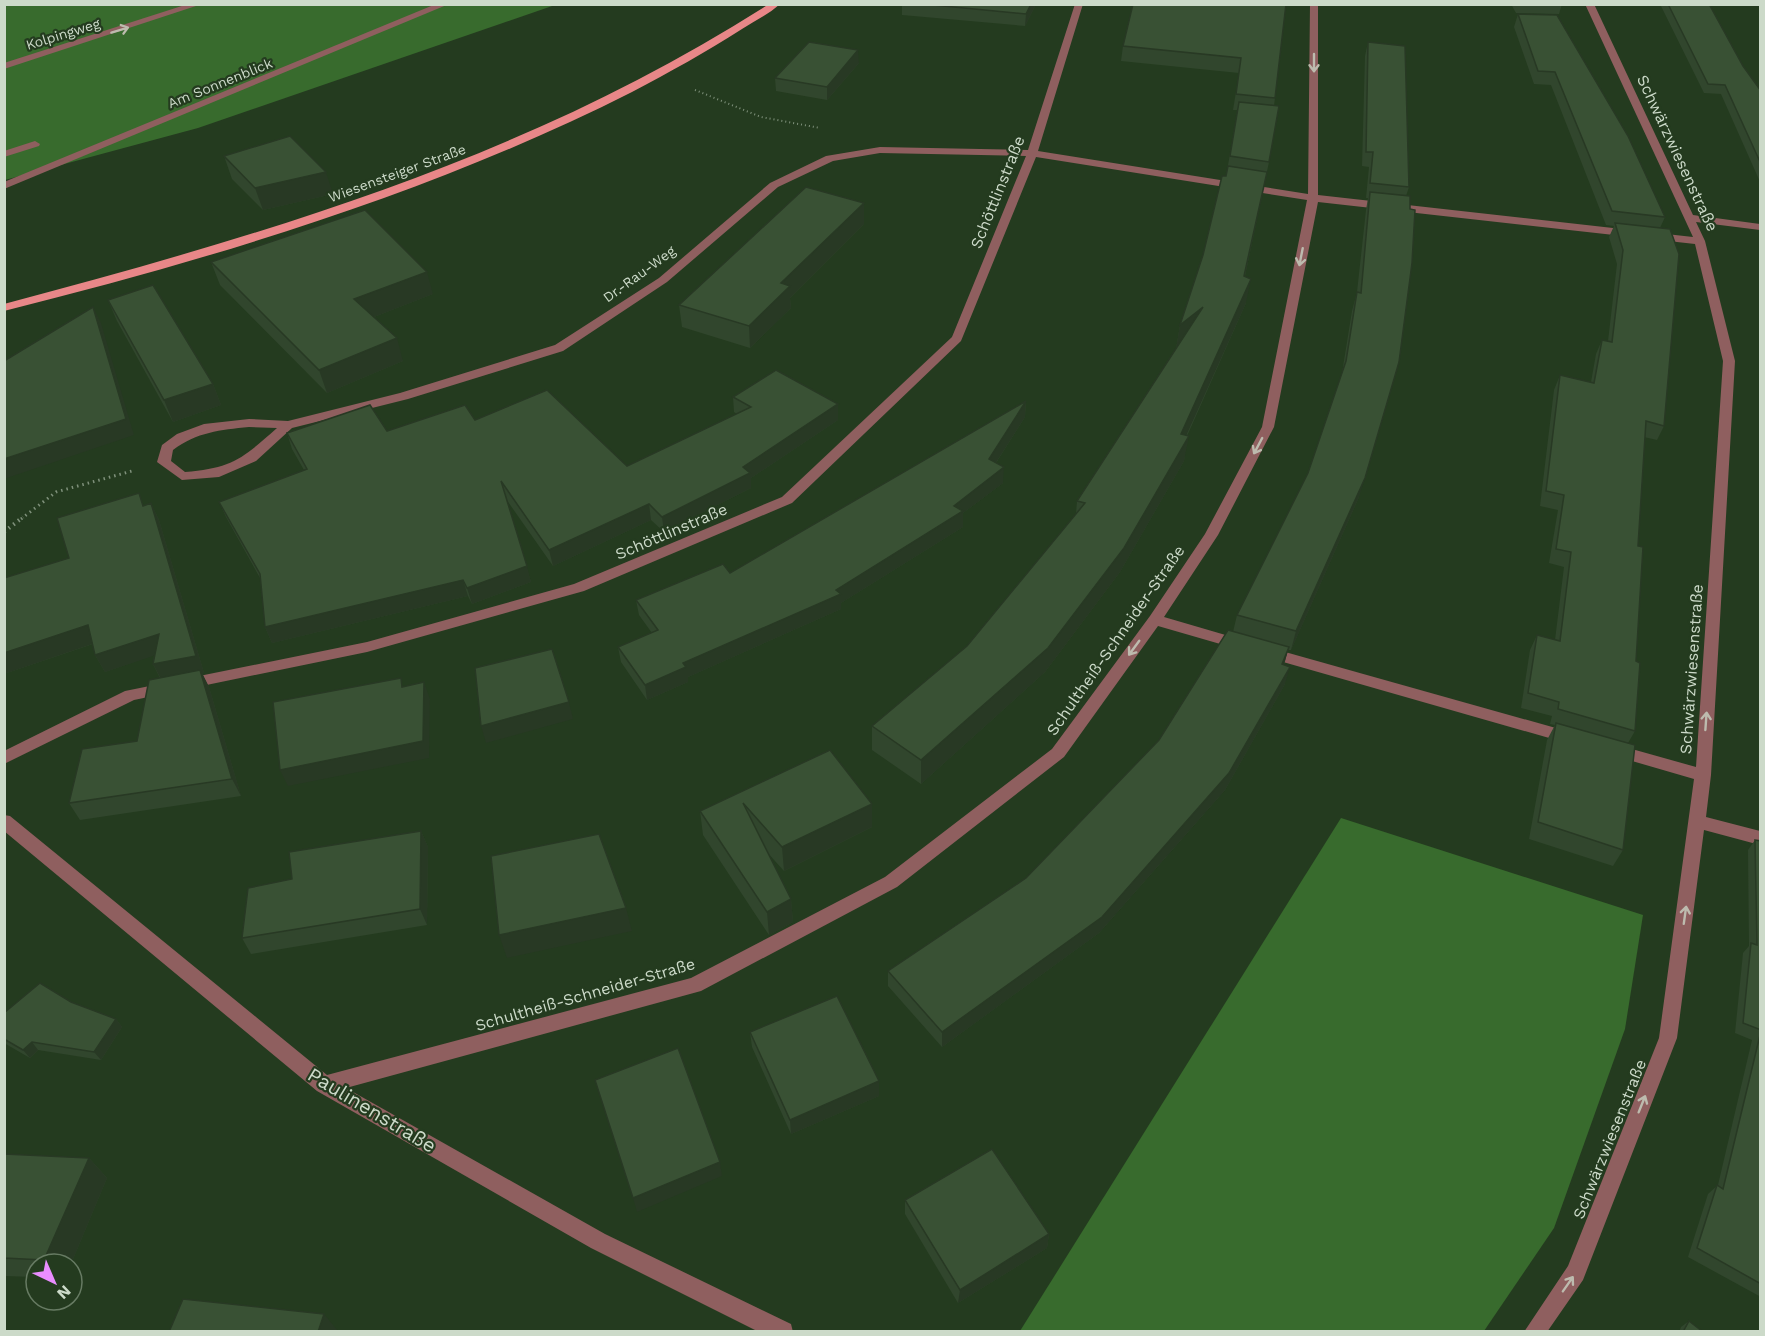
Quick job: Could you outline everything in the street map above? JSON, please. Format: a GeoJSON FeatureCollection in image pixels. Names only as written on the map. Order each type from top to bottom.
{"type":"FeatureCollection","features":[{"type":"Feature","properties":{"kind":"main road","name":"Wiesensteiger Straße"},"geometry":{"type":"LineString","coordinates":[[4,308],[180,261],[439,174],[578,114],[659,75],[776,4]]}},
{"type":"Feature","properties":{"kind":"street","name":"Kolpingweg"},"geometry":{"type":"LineString","coordinates":[[4,66],[198,4]]}},
{"type":"Feature","properties":{"kind":"street","name":"Am Sonnenblick"},"geometry":{"type":"LineString","coordinates":[[4,186],[445,4]]}},
{"type":"Feature","properties":{"kind":"street","name":"Schöttlinstraße"},"geometry":{"type":"LineString","coordinates":[[4,758],[130,695],[367,647],[579,588],[787,500],[957,338],[1032,153],[1079,4]]}},
{"type":"Feature","properties":{"kind":"street","name":"Schultheiß-Schneider-Straße"},"geometry":{"type":"LineString","coordinates":[[324,1085],[695,985],[891,882],[1058,753],[1155,620],[1210,535],[1268,427],[1313,198],[1314,4]]}},
{"type":"Feature","properties":{"kind":"street","name":"Schwärzwiesenstraße"},"geometry":{"type":"LineString","coordinates":[[1534,1332],[1576,1273],[1668,1038],[1698,822],[1728,361],[1700,241],[1589,4]]}},
{"type":"Feature","properties":{"kind":"street"},"geometry":{"type":"LineString","coordinates":[[4,154],[35,144]]}},
{"type":"Feature","properties":{"kind":"street","name":"Dr.-Rau-Weg"},"geometry":{"type":"LineString","coordinates":[[288,425],[251,458],[219,473],[182,476],[164,462],[167,448],[182,437],[208,427],[249,423],[288,425],[404,396],[559,348],[663,280],[774,185],[830,158],[880,150],[1032,153],[1313,198],[1700,241]]}},
{"type":"Feature","properties":{"kind":"street"},"geometry":{"type":"LineString","coordinates":[[1690,218],[1761,227]]}},
{"type":"Feature","properties":{"kind":"street"},"geometry":{"type":"LineString","coordinates":[[1155,620],[1702,775]]}},
{"type":"Feature","properties":{"kind":"street","name":"Paulinenstraße"},"geometry":{"type":"LineString","coordinates":[[4,821],[324,1085],[598,1241],[783,1332]]}},
{"type":"Feature","properties":{"kind":"street"},"geometry":{"type":"LineString","coordinates":[[1698,822],[1761,838]]}},
{"type":"Feature","properties":{"kind":"path"},"geometry":{"type":"LineString","coordinates":[[735,106],[761,117],[825,129]]}},
{"type":"Feature","properties":{"kind":"path"},"geometry":{"type":"LineString","coordinates":[[4,532],[56,492],[164,462]]}},
{"type":"Feature","properties":{"kind":"green space"},"geometry":{"type":"Polygon","coordinates":[[[5,5],[555,5],[198,128],[5,180],[5,5]]]}},
{"type":"Feature","properties":{"kind":"green space"},"geometry":{"type":"Polygon","coordinates":[[[1341,818],[1643,915],[1625,1029],[1554,1228],[1484,1331],[1020,1331],[1341,818]]]}},
{"type":"Feature","properties":{"kind":"building"},"geometry":{"type":"Polygon","coordinates":[[[923,4],[1031,4],[1026,14],[923,4]]]}},
{"type":"Feature","properties":{"kind":"building"},"geometry":{"type":"Polygon","coordinates":[[[1133,4],[1286,4],[1275,98],[1236,94],[1241,58],[1123,46],[1133,4]]]}},
{"type":"Feature","properties":{"kind":"building"},"geometry":{"type":"Polygon","coordinates":[[[1668,4],[1709,4],[1743,66],[1761,91],[1761,164],[1725,85],[1708,84],[1668,4]]]}},
{"type":"Feature","properties":{"kind":"building"},"geometry":{"type":"Polygon","coordinates":[[[1518,14],[1557,15],[1628,136],[1665,217],[1612,211],[1555,72],[1538,71],[1518,14]]]}},
{"type":"Feature","properties":{"kind":"building"},"geometry":{"type":"Polygon","coordinates":[[[809,42],[858,50],[827,87],[775,78],[809,42]]]}},
{"type":"Feature","properties":{"kind":"building"},"geometry":{"type":"Polygon","coordinates":[[[1368,42],[1405,46],[1409,187],[1370,183],[1373,152],[1366,152],[1368,42]]]}},
{"type":"Feature","properties":{"kind":"building"},"geometry":{"type":"Polygon","coordinates":[[[1239,102],[1279,106],[1269,162],[1230,156],[1239,102]]]}},
{"type":"Feature","properties":{"kind":"building"},"geometry":{"type":"Polygon","coordinates":[[[290,136],[326,172],[255,188],[224,156],[290,136]]]}},
{"type":"Feature","properties":{"kind":"building"},"geometry":{"type":"Polygon","coordinates":[[[1228,166],[1267,172],[1244,276],[1251,279],[1181,434],[1189,436],[1124,548],[1048,648],[921,760],[872,726],[967,646],[1085,503],[1077,501],[1203,307],[1180,325],[1203,255],[1222,176],[1226,176],[1228,166]]]}},
{"type":"Feature","properties":{"kind":"building"},"geometry":{"type":"Polygon","coordinates":[[[806,187],[864,203],[781,283],[790,286],[749,326],[679,305],[806,187]]]}},
{"type":"Feature","properties":{"kind":"building"},"geometry":{"type":"Polygon","coordinates":[[[1370,192],[1410,196],[1410,209],[1415,210],[1412,263],[1399,362],[1365,478],[1296,631],[1237,615],[1308,473],[1346,361],[1357,292],[1361,293],[1370,192]]]}},
{"type":"Feature","properties":{"kind":"building"},"geometry":{"type":"Polygon","coordinates":[[[365,210],[427,272],[354,299],[397,338],[319,370],[211,262],[365,210]]]}},
{"type":"Feature","properties":{"kind":"building"},"geometry":{"type":"Polygon","coordinates":[[[1615,223],[1670,229],[1679,254],[1664,426],[1646,421],[1638,546],[1643,547],[1636,661],[1640,663],[1635,731],[1558,709],[1559,702],[1528,693],[1537,635],[1560,641],[1571,552],[1556,549],[1564,495],[1546,491],[1560,375],[1594,383],[1602,340],[1612,342],[1623,250],[1615,223]]]}},
{"type":"Feature","properties":{"kind":"building"},"geometry":{"type":"Polygon","coordinates":[[[153,285],[213,384],[164,400],[108,300],[153,285]]]}},
{"type":"Feature","properties":{"kind":"building"},"geometry":{"type":"Polygon","coordinates":[[[93,307],[126,419],[4,459],[4,361],[93,307]]]}},
{"type":"Feature","properties":{"kind":"building"},"geometry":{"type":"Polygon","coordinates":[[[776,370],[838,404],[743,467],[750,473],[662,517],[649,504],[549,550],[501,481],[527,566],[467,588],[463,580],[265,627],[260,574],[219,502],[307,469],[287,433],[370,405],[387,431],[465,405],[475,420],[547,390],[627,466],[751,407],[733,397],[776,370]]]}},
{"type":"Feature","properties":{"kind":"building"},"geometry":{"type":"Polygon","coordinates":[[[1026,401],[989,459],[1004,467],[954,506],[963,511],[836,590],[841,594],[683,663],[686,667],[645,685],[618,647],[658,630],[636,600],[723,564],[730,573],[1026,401]]]}},
{"type":"Feature","properties":{"kind":"building"},"geometry":{"type":"Polygon","coordinates":[[[139,493],[143,506],[151,503],[196,656],[153,664],[159,634],[95,655],[88,625],[4,653],[4,578],[69,558],[57,518],[139,493]]]}},
{"type":"Feature","properties":{"kind":"building"},"geometry":{"type":"Polygon","coordinates":[[[1228,630],[1289,647],[1282,664],[1290,667],[1229,773],[1102,917],[942,1032],[888,971],[1026,878],[1159,740],[1228,630]]]}},
{"type":"Feature","properties":{"kind":"building"},"geometry":{"type":"Polygon","coordinates":[[[552,649],[569,702],[481,726],[475,668],[552,649]]]}},
{"type":"Feature","properties":{"kind":"building"},"geometry":{"type":"Polygon","coordinates":[[[200,670],[232,779],[69,803],[82,749],[137,741],[149,680],[200,670]]]}},
{"type":"Feature","properties":{"kind":"building"},"geometry":{"type":"Polygon","coordinates":[[[401,678],[402,687],[424,682],[423,741],[280,770],[273,702],[401,678]]]}},
{"type":"Feature","properties":{"kind":"building"},"geometry":{"type":"Polygon","coordinates":[[[1556,723],[1635,745],[1623,850],[1538,822],[1556,723]]]}},
{"type":"Feature","properties":{"kind":"building"},"geometry":{"type":"Polygon","coordinates":[[[830,750],[872,804],[782,847],[743,803],[791,899],[767,912],[700,811],[830,750]]]}},
{"type":"Feature","properties":{"kind":"building"},"geometry":{"type":"Polygon","coordinates":[[[421,831],[420,909],[242,938],[248,888],[292,879],[289,852],[421,831]]]}},
{"type":"Feature","properties":{"kind":"building"},"geometry":{"type":"Polygon","coordinates":[[[599,834],[626,908],[499,935],[491,856],[599,834]]]}},
{"type":"Feature","properties":{"kind":"building"},"geometry":{"type":"Polygon","coordinates":[[[1755,840],[1761,841],[1761,1030],[1743,1023],[1751,943],[1757,945],[1755,840]]]}},
{"type":"Feature","properties":{"kind":"building"},"geometry":{"type":"Polygon","coordinates":[[[40,983],[71,1002],[116,1019],[94,1052],[32,1042],[23,1050],[4,1039],[4,1013],[40,983]]]}},
{"type":"Feature","properties":{"kind":"building"},"geometry":{"type":"Polygon","coordinates":[[[837,996],[879,1081],[790,1120],[750,1032],[837,996]]]}},
{"type":"Feature","properties":{"kind":"building"},"geometry":{"type":"Polygon","coordinates":[[[1761,1031],[1761,1284],[1697,1248],[1717,1185],[1723,1189],[1761,1031]]]}},
{"type":"Feature","properties":{"kind":"building"},"geometry":{"type":"Polygon","coordinates":[[[678,1048],[720,1162],[633,1198],[595,1080],[678,1048]]]}},
{"type":"Feature","properties":{"kind":"building"},"geometry":{"type":"Polygon","coordinates":[[[992,1149],[1049,1234],[960,1290],[905,1200],[992,1149]]]}},
{"type":"Feature","properties":{"kind":"building"},"geometry":{"type":"Polygon","coordinates":[[[4,1154],[89,1158],[48,1252],[24,1252],[24,1259],[4,1258],[4,1154]]]}},
{"type":"Feature","properties":{"kind":"building"},"geometry":{"type":"Polygon","coordinates":[[[183,1299],[324,1314],[318,1332],[169,1332],[183,1299]]]}},
{"type":"Feature","properties":{"kind":"building"},"geometry":{"type":"Polygon","coordinates":[[[1689,1321],[1703,1332],[1683,1332],[1689,1321]]]}}]}
